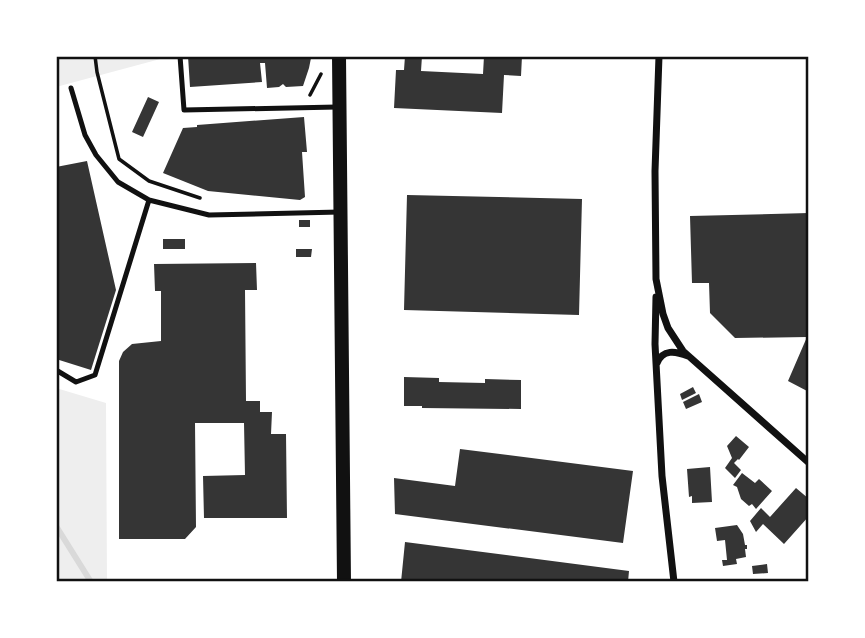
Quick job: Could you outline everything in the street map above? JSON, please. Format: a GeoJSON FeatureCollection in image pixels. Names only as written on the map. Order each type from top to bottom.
{"type":"FeatureCollection","features":[{"type":"Feature","properties":{"kind":"main road"},"geometry":{"type":"LineString","coordinates":[[339,56],[344,582]]}},
{"type":"Feature","properties":{"kind":"street"},"geometry":{"type":"LineString","coordinates":[[659,56],[656,366],[662,476],[674,582]]}},
{"type":"Feature","properties":{"kind":"street"},"geometry":{"type":"LineString","coordinates":[[656,279],[668,328],[683,351],[809,464]]}},
{"type":"Feature","properties":{"kind":"street"},"geometry":{"type":"LineString","coordinates":[[656,366],[659,358],[668,352],[692,358]]}},
{"type":"Feature","properties":{"kind":"lane"},"geometry":{"type":"LineString","coordinates":[[180,56],[184,110],[339,107]]}},
{"type":"Feature","properties":{"kind":"lane"},"geometry":{"type":"LineString","coordinates":[[71,88],[85,135],[96,155],[118,182],[149,200],[209,215],[340,212]]}},
{"type":"Feature","properties":{"kind":"lane"},"geometry":{"type":"LineString","coordinates":[[56,370],[76,382],[94,375],[149,200]]}},
{"type":"Feature","properties":{"kind":"path"},"geometry":{"type":"LineString","coordinates":[[96,56],[97,72],[119,159],[149,181],[210,202]]}},
{"type":"Feature","properties":{"kind":"path"},"geometry":{"type":"LineString","coordinates":[[300,108],[315,87],[323,67]]}},
{"type":"Feature","properties":{"kind":"shaded area"},"geometry":{"type":"Polygon","coordinates":[[[56,56],[164,56],[164,58],[56,87],[56,56]]]}},
{"type":"Feature","properties":{"kind":"shaded area"},"geometry":{"type":"Polygon","coordinates":[[[56,388],[106,403],[107,582],[56,582],[56,388]]]}},
{"type":"Feature","properties":{"kind":"building"},"geometry":{"type":"Polygon","coordinates":[[[188,56],[311,58],[303,86],[286,87],[283,84],[267,88],[265,63],[260,63],[262,82],[190,87],[188,56]]]}},
{"type":"Feature","properties":{"kind":"building"},"geometry":{"type":"Polygon","coordinates":[[[405,56],[422,56],[421,71],[483,74],[484,56],[522,56],[521,76],[504,75],[502,113],[394,108],[396,70],[404,70],[405,56]]]}},
{"type":"Feature","properties":{"kind":"building"},"geometry":{"type":"Polygon","coordinates":[[[148,97],[159,102],[143,137],[132,132],[148,97]]]}},
{"type":"Feature","properties":{"kind":"building"},"geometry":{"type":"Polygon","coordinates":[[[304,117],[307,152],[302,152],[305,197],[300,200],[208,191],[163,173],[183,128],[304,117]]]}},
{"type":"Feature","properties":{"kind":"building"},"geometry":{"type":"Polygon","coordinates":[[[87,161],[116,290],[91,370],[56,359],[56,167],[87,161]]]}},
{"type":"Feature","properties":{"kind":"building"},"geometry":{"type":"Polygon","coordinates":[[[407,195],[582,199],[579,315],[404,310],[407,195]]]}},
{"type":"Feature","properties":{"kind":"building"},"geometry":{"type":"Polygon","coordinates":[[[809,213],[809,392],[788,381],[807,337],[735,338],[710,313],[709,283],[692,283],[690,216],[809,213]]]}},
{"type":"Feature","properties":{"kind":"building"},"geometry":{"type":"Polygon","coordinates":[[[299,220],[310,220],[310,227],[299,227],[299,220]]]}},
{"type":"Feature","properties":{"kind":"building"},"geometry":{"type":"Polygon","coordinates":[[[163,239],[185,239],[185,249],[163,249],[163,239]]]}},
{"type":"Feature","properties":{"kind":"building"},"geometry":{"type":"Polygon","coordinates":[[[296,249],[312,249],[311,257],[296,257],[296,249]]]}},
{"type":"Feature","properties":{"kind":"building"},"geometry":{"type":"Polygon","coordinates":[[[256,263],[257,290],[245,290],[246,401],[260,401],[260,412],[272,412],[271,434],[286,434],[287,518],[204,518],[203,476],[245,475],[244,423],[195,423],[196,527],[185,539],[119,539],[119,361],[123,352],[132,344],[161,341],[161,291],[155,291],[154,264],[256,263]]]}},
{"type":"Feature","properties":{"kind":"building"},"geometry":{"type":"Polygon","coordinates":[[[404,377],[439,378],[439,382],[485,383],[485,379],[521,380],[521,409],[404,406],[404,377]]]}},
{"type":"Feature","properties":{"kind":"building"},"geometry":{"type":"Polygon","coordinates":[[[693,387],[696,393],[682,400],[680,394],[693,387]]]}},
{"type":"Feature","properties":{"kind":"building"},"geometry":{"type":"Polygon","coordinates":[[[699,394],[702,402],[686,409],[683,402],[699,394]]]}},
{"type":"Feature","properties":{"kind":"building"},"geometry":{"type":"Polygon","coordinates":[[[736,436],[749,447],[734,463],[741,470],[735,478],[725,468],[732,458],[727,446],[736,436]]]}},
{"type":"Feature","properties":{"kind":"building"},"geometry":{"type":"Polygon","coordinates":[[[460,449],[633,471],[623,543],[395,514],[394,478],[455,486],[460,449]]]}},
{"type":"Feature","properties":{"kind":"building"},"geometry":{"type":"Polygon","coordinates":[[[710,467],[712,502],[692,503],[687,469],[710,467]]]}},
{"type":"Feature","properties":{"kind":"building"},"geometry":{"type":"Polygon","coordinates":[[[742,473],[755,483],[759,479],[772,491],[756,509],[741,499],[737,487],[733,485],[742,473]]]}},
{"type":"Feature","properties":{"kind":"building"},"geometry":{"type":"Polygon","coordinates":[[[796,488],[809,499],[809,516],[784,544],[763,524],[756,532],[750,521],[761,508],[770,517],[796,488]]]}},
{"type":"Feature","properties":{"kind":"building"},"geometry":{"type":"Polygon","coordinates":[[[737,525],[747,545],[746,557],[736,559],[737,564],[723,566],[722,560],[727,560],[725,540],[717,541],[715,528],[737,525]]]}},
{"type":"Feature","properties":{"kind":"building"},"geometry":{"type":"Polygon","coordinates":[[[405,542],[629,571],[628,582],[401,582],[405,542]]]}},
{"type":"Feature","properties":{"kind":"building"},"geometry":{"type":"Polygon","coordinates":[[[767,564],[768,573],[753,574],[752,566],[767,564]]]}},
{"type":"Feature","properties":{"kind":"waterway"},"geometry":{"type":"LineString","coordinates":[[56,526],[91,582]]}}]}
